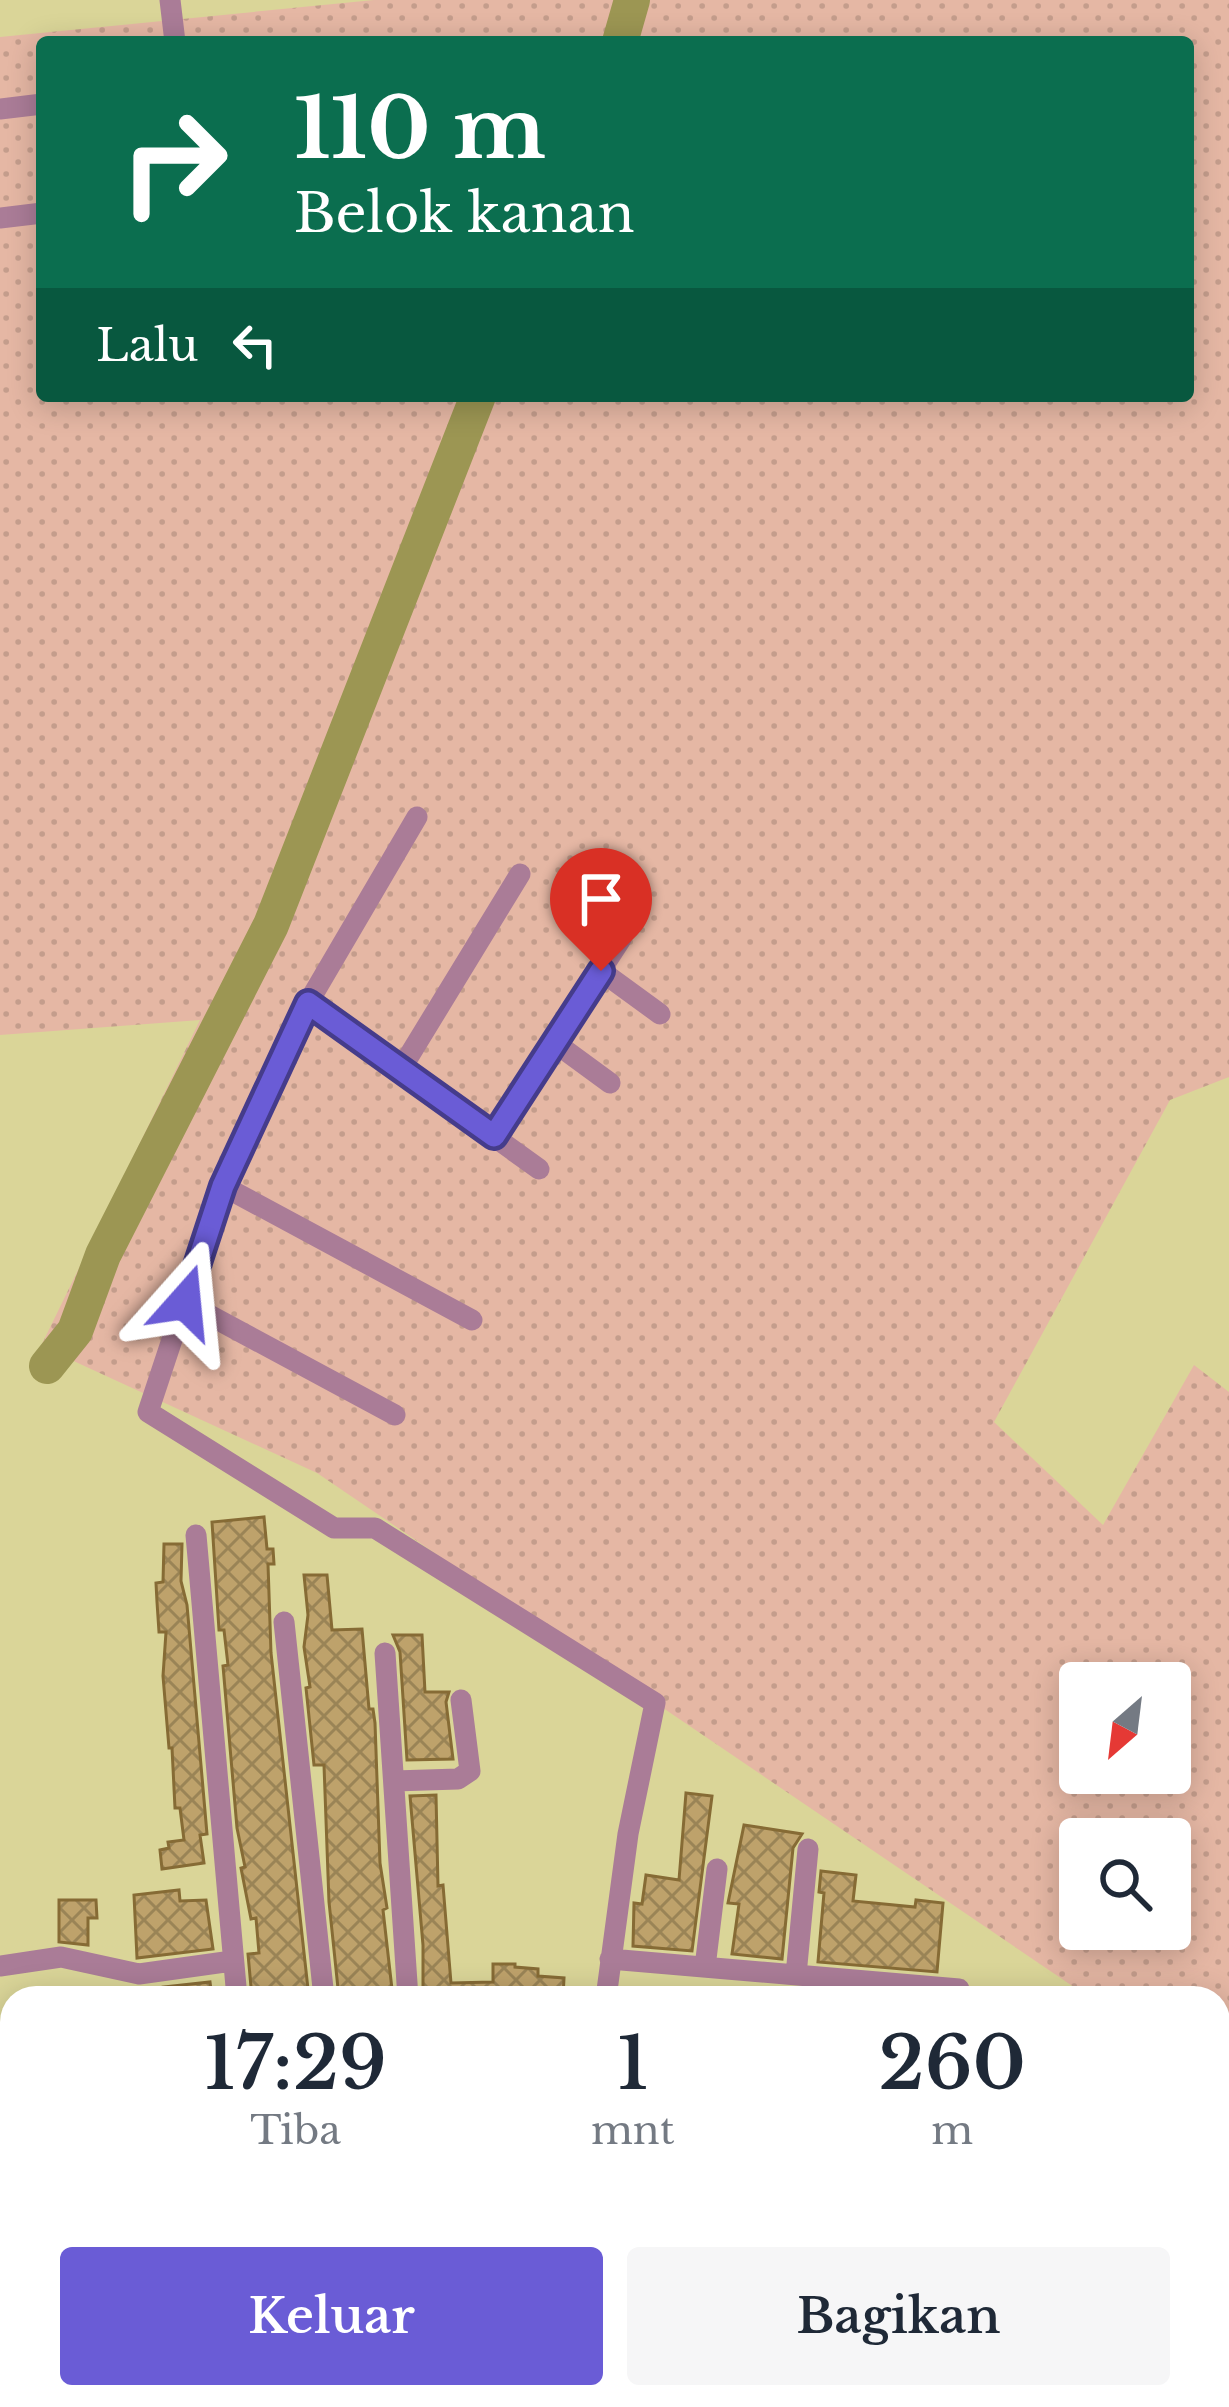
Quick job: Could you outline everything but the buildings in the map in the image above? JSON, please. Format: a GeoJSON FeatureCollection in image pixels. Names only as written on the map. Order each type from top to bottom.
{"type":"FeatureCollection","features":[{"type":"Feature","properties":{"kind":"street"},"geometry":{"type":"LineString","coordinates":[[170,0],[174,36]]}},
{"type":"Feature","properties":{"kind":"street"},"geometry":{"type":"LineString","coordinates":[[0,109],[36,105]]}},
{"type":"Feature","properties":{"kind":"street"},"geometry":{"type":"LineString","coordinates":[[0,218],[36,214]]}},
{"type":"Feature","properties":{"kind":"street"},"geometry":{"type":"LineString","coordinates":[[417,817],[308,1003],[223,1186],[148,1412],[334,1528],[375,1528],[655,1702],[628,1834],[607,1986]]}},
{"type":"Feature","properties":{"kind":"street"},"geometry":{"type":"LineString","coordinates":[[400,1069],[520,874]]}},
{"type":"Feature","properties":{"kind":"street"},"geometry":{"type":"LineString","coordinates":[[494,1136],[621,939]]}},
{"type":"Feature","properties":{"kind":"street"},"geometry":{"type":"LineString","coordinates":[[601,971],[660,1014]]}},
{"type":"Feature","properties":{"kind":"street"},"geometry":{"type":"LineString","coordinates":[[308,1003],[539,1169]]}},
{"type":"Feature","properties":{"kind":"street"},"geometry":{"type":"LineString","coordinates":[[554,1042],[610,1083]]}},
{"type":"Feature","properties":{"kind":"street"},"geometry":{"type":"LineString","coordinates":[[223,1186],[472,1320]]}},
{"type":"Feature","properties":{"kind":"street"},"geometry":{"type":"LineString","coordinates":[[185,1302],[394,1414]]}},
{"type":"Feature","properties":{"kind":"street"},"geometry":{"type":"LineString","coordinates":[[196,1535],[235,1986]]}},
{"type":"Feature","properties":{"kind":"street"},"geometry":{"type":"LineString","coordinates":[[284,1622],[323,1986]]}},
{"type":"Feature","properties":{"kind":"street"},"geometry":{"type":"LineString","coordinates":[[385,1653],[407,1986]]}},
{"type":"Feature","properties":{"kind":"street"},"geometry":{"type":"LineString","coordinates":[[394,1781],[464,1778],[470,1771],[461,1700]]}},
{"type":"Feature","properties":{"kind":"street"},"geometry":{"type":"LineString","coordinates":[[796,1975],[808,1849]]}},
{"type":"Feature","properties":{"kind":"street"},"geometry":{"type":"LineString","coordinates":[[705,1967],[718,1869]]}},
{"type":"Feature","properties":{"kind":"street"},"geometry":{"type":"LineString","coordinates":[[0,1966],[62,1957],[139,1974],[232,1961]]}},
{"type":"Feature","properties":{"kind":"street"},"geometry":{"type":"LineString","coordinates":[[610,1959],[924,1986]]}},
{"type":"Feature","properties":{"kind":"shaded area"},"geometry":{"type":"Polygon","coordinates":[[[374,0],[1229,0],[1229,1077],[1170,1100],[994,1422],[1103,1525],[1194,1365],[1229,1392],[1229,1986],[1072,1986],[317,1473],[41,1346],[200,1020],[0,1035],[0,37],[374,0]]]}},
{"type":"Feature","properties":{"kind":"waterway"},"geometry":{"type":"LineString","coordinates":[[622,36],[632,0]]}},
{"type":"Feature","properties":{"kind":"waterway"},"geometry":{"type":"LineString","coordinates":[[47,1366],[75,1331],[103,1255],[271,925],[476,402]]}},
{"type":"Feature","properties":{"kind":"route"},"geometry":{"type":"LineString","coordinates":[[185,1302],[223,1186],[308,1003],[494,1136],[601,971]]}}]}
